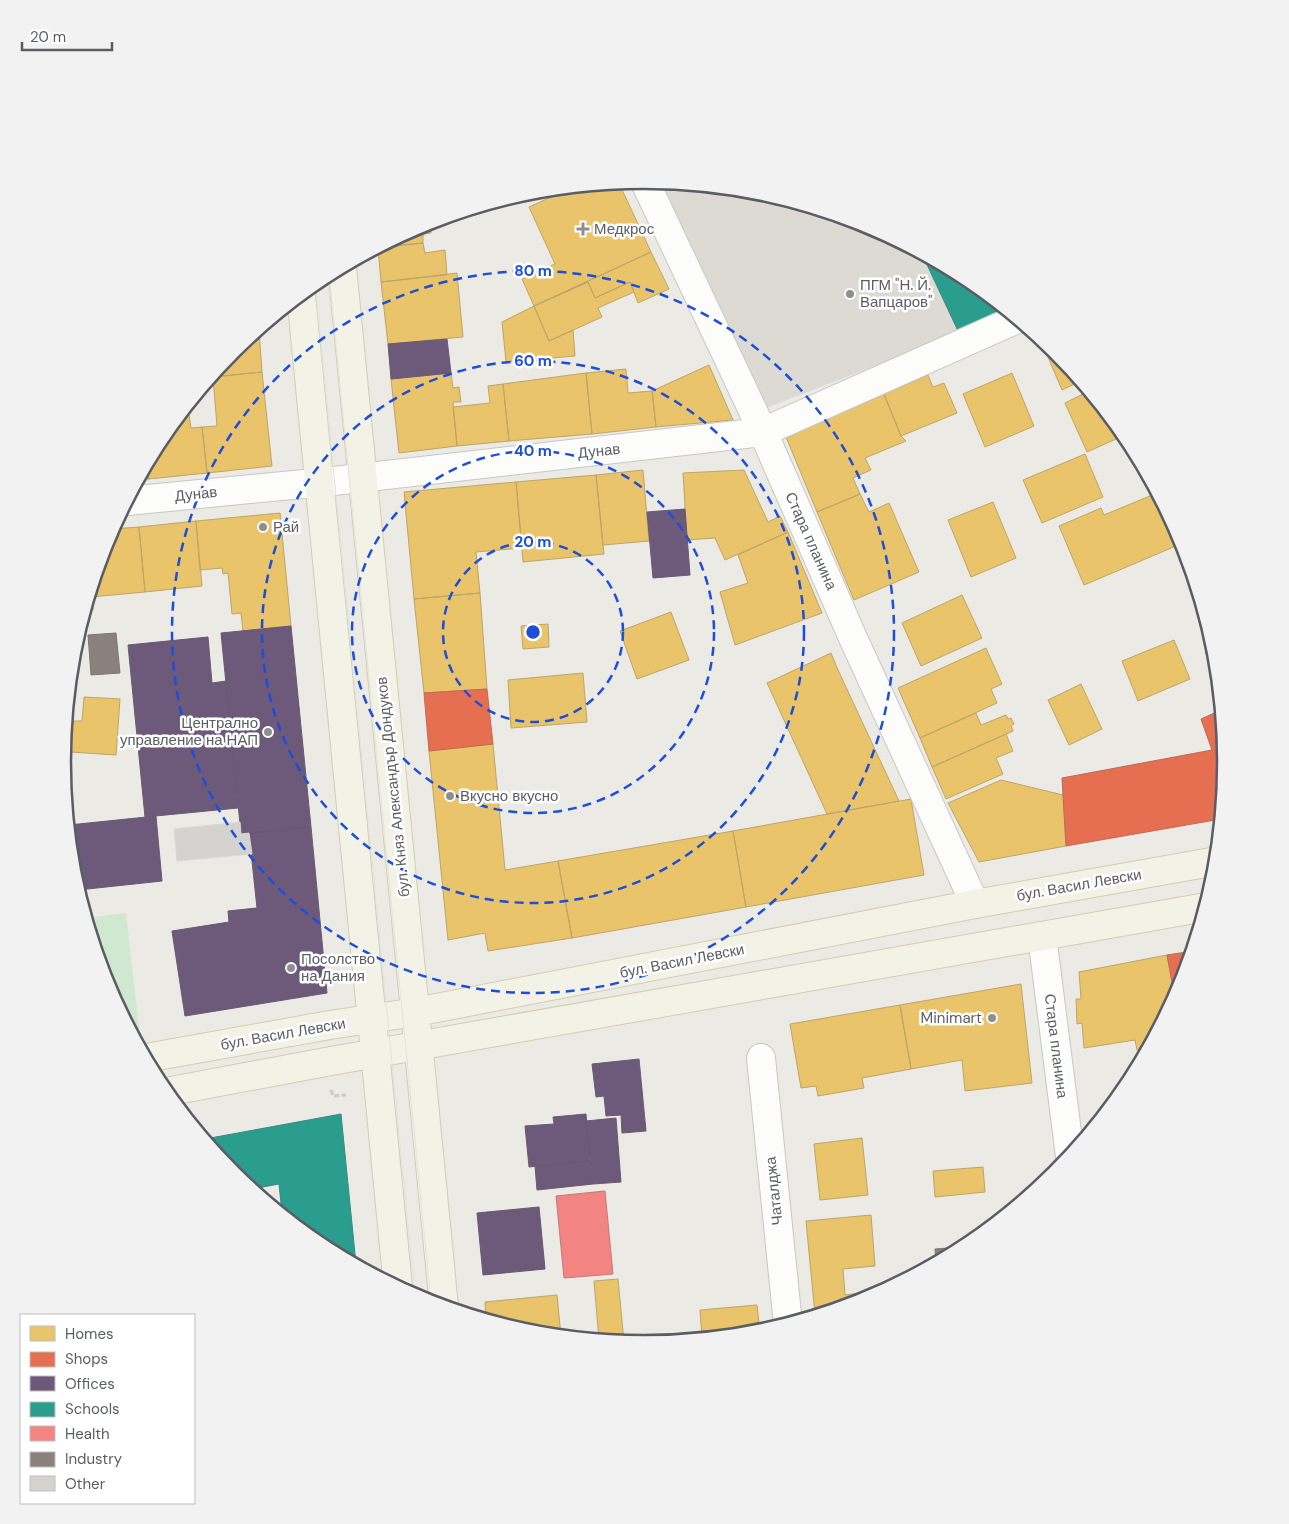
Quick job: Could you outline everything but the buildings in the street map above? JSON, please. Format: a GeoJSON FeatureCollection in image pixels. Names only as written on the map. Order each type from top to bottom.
{"type":"FeatureCollection","features":[{"type":"Feature","properties":{"kind":"main road","name":"бул. Княз Александър Дондуков"},"geometry":{"type":"LineString","coordinates":[[343,275],[443,1299]]}},
{"type":"Feature","properties":{"kind":"main road"},"geometry":{"type":"LineString","coordinates":[[302,303],[397,1279]]}},
{"type":"Feature","properties":{"kind":"main road","name":"бул. Васил Левски"},"geometry":{"type":"LineString","coordinates":[[153,1057],[416,1012],[975,904],[1209,862]]}},
{"type":"Feature","properties":{"kind":"main road"},"geometry":{"type":"LineString","coordinates":[[175,1090],[1198,908]]}},
{"type":"Feature","properties":{"kind":"street","name":"Стара планина"},"geometry":{"type":"LineString","coordinates":[[648,189],[763,432],[853,638],[975,904]]}},
{"type":"Feature","properties":{"kind":"street","name":"Дунав"},"geometry":{"type":"LineString","coordinates":[[134,500],[319,482],[763,432],[1010,321]]}},
{"type":"Feature","properties":{"kind":"street","name":"Стара планина"},"geometry":{"type":"LineString","coordinates":[[1042,936],[1069,1147]]}},
{"type":"Feature","properties":{"kind":"street","name":"Чаталджа"},"geometry":{"type":"LineString","coordinates":[[761,1058],[787,1317]]}},
{"type":"Feature","properties":{"kind":"path"},"geometry":{"type":"LineString","coordinates":[[331,982],[337,982]]}},
{"type":"Feature","properties":{"kind":"path"},"geometry":{"type":"LineString","coordinates":[[333,1096],[346,1095]]}},
{"type":"Feature","properties":{"kind":"shaded area","name":"ПГМ \"Н. Й. Вапцаров\""},"geometry":{"type":"Polygon","coordinates":[[[665,190],[719,194],[756,200],[793,208],[829,219],[864,232],[898,248],[966,288],[959,333],[764,409],[665,190]]]}},
{"type":"Feature","properties":{"kind":"green space"},"geometry":{"type":"Polygon","coordinates":[[[126,913],[139,1029],[137,1029],[130,1016],[115,981],[93,917],[126,913]]]}},
{"type":"Feature","properties":{"kind":"tram line"},"geometry":{"type":"LineString","coordinates":[[330,283],[430,1294]]}},
{"type":"Feature","properties":{"kind":"tram line"},"geometry":{"type":"LineString","coordinates":[[316,292],[414,1287]]}},
{"type":"Feature","properties":{"kind":"place","name":"Медкрос"},"geometry":{"type":"Point","coordinates":[583,229]}},
{"type":"Feature","properties":{"kind":"place","name":"ПГМ \"Н. Й. Вапцаров\""},"geometry":{"type":"Point","coordinates":[850,294]}},
{"type":"Feature","properties":{"kind":"place","name":"Рай"},"geometry":{"type":"Point","coordinates":[263,527]}},
{"type":"Feature","properties":{"kind":"place","name":"Централно управление на НАП"},"geometry":{"type":"Point","coordinates":[268,732]}},
{"type":"Feature","properties":{"kind":"place","name":"Вкусно вкусно"},"geometry":{"type":"Point","coordinates":[450,796]}},
{"type":"Feature","properties":{"kind":"place","name":"Посолство на Дания"},"geometry":{"type":"Point","coordinates":[291,968]}},
{"type":"Feature","properties":{"kind":"place","name":"Minimart"},"geometry":{"type":"Point","coordinates":[992,1018]}}]}
